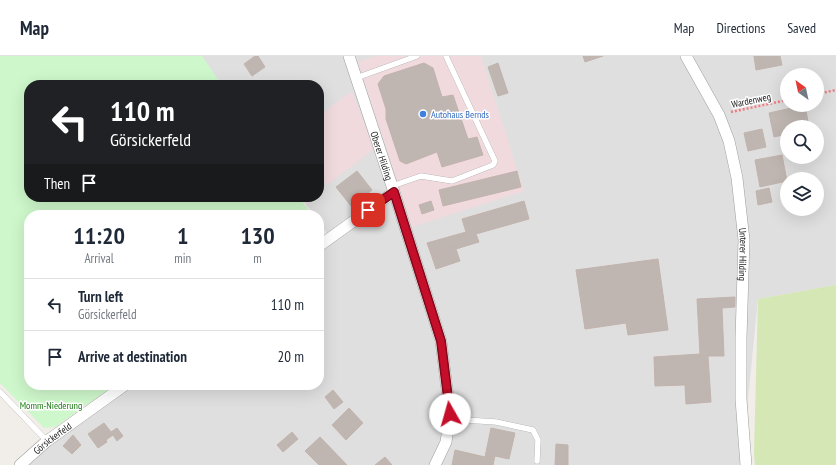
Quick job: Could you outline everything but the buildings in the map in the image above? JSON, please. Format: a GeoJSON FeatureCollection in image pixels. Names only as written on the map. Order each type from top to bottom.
{"type":"FeatureCollection","features":[{"type":"Feature","properties":{"kind":"street","name":"Oberer Hilding"},"geometry":{"type":"LineString","coordinates":[[349,56],[441,341],[450,419],[446,442],[435,465]]}},
{"type":"Feature","properties":{"kind":"street","name":"Unterer Hilding"},"geometry":{"type":"LineString","coordinates":[[686,56],[719,115],[729,140],[737,178],[744,240],[741,391],[746,465]]}},
{"type":"Feature","properties":{"kind":"street"},"geometry":{"type":"LineString","coordinates":[[324,242],[393,189]]}},
{"type":"Feature","properties":{"kind":"street","name":"Görsickerfeld"},"geometry":{"type":"LineString","coordinates":[[20,465],[47,441],[118,390]]}},
{"type":"Feature","properties":{"kind":"lane"},"geometry":{"type":"LineString","coordinates":[[356,78],[417,56]]}},
{"type":"Feature","properties":{"kind":"lane"},"geometry":{"type":"LineString","coordinates":[[393,189],[421,176],[452,181],[493,165],[495,161],[446,56]]}},
{"type":"Feature","properties":{"kind":"lane"},"geometry":{"type":"LineString","coordinates":[[0,392],[47,441]]}},
{"type":"Feature","properties":{"kind":"lane"},"geometry":{"type":"LineString","coordinates":[[450,419],[496,422],[533,430],[538,440],[536,462]]}},
{"type":"Feature","properties":{"kind":"path"},"geometry":{"type":"LineString","coordinates":[[824,93],[836,90]]}},
{"type":"Feature","properties":{"kind":"path","name":"Wardenweg"},"geometry":{"type":"LineString","coordinates":[[719,115],[780,102]]}},
{"type":"Feature","properties":{"kind":"shaded area"},"geometry":{"type":"Polygon","coordinates":[[[200,56],[836,56],[836,285],[758,299],[744,439],[749,465],[22,465],[119,390],[324,390],[324,242],[330,238],[324,229],[324,210],[310,210],[305,202],[324,202],[324,80],[217,80],[200,56]]]}},
{"type":"Feature","properties":{"kind":"shaded area"},"geometry":{"type":"Polygon","coordinates":[[[377,56],[481,56],[524,191],[412,227],[358,62],[377,56]]]}},
{"type":"Feature","properties":{"kind":"shaded area"},"geometry":{"type":"Polygon","coordinates":[[[352,91],[374,149],[327,185],[324,181],[324,112],[352,91]]]}},
{"type":"Feature","properties":{"kind":"green space","name":"Momm-Niederung"},"geometry":{"type":"Polygon","coordinates":[[[0,56],[202,56],[219,80],[24,80],[24,202],[303,202],[308,210],[24,210],[24,390],[108,390],[55,427],[44,428],[0,383],[0,56]]]}},
{"type":"Feature","properties":{"kind":"green space"},"geometry":{"type":"Polygon","coordinates":[[[836,285],[836,465],[755,465],[754,453],[758,299],[836,285]]]}},
{"type":"Feature","properties":{"kind":"place","name":"Autohaus Bernds"},"geometry":{"type":"Point","coordinates":[423,114]}},
{"type":"Feature","properties":{"kind":"route"},"geometry":{"type":"LineString","coordinates":[[368,210],[394,192],[441,341],[450,414]]}}]}
